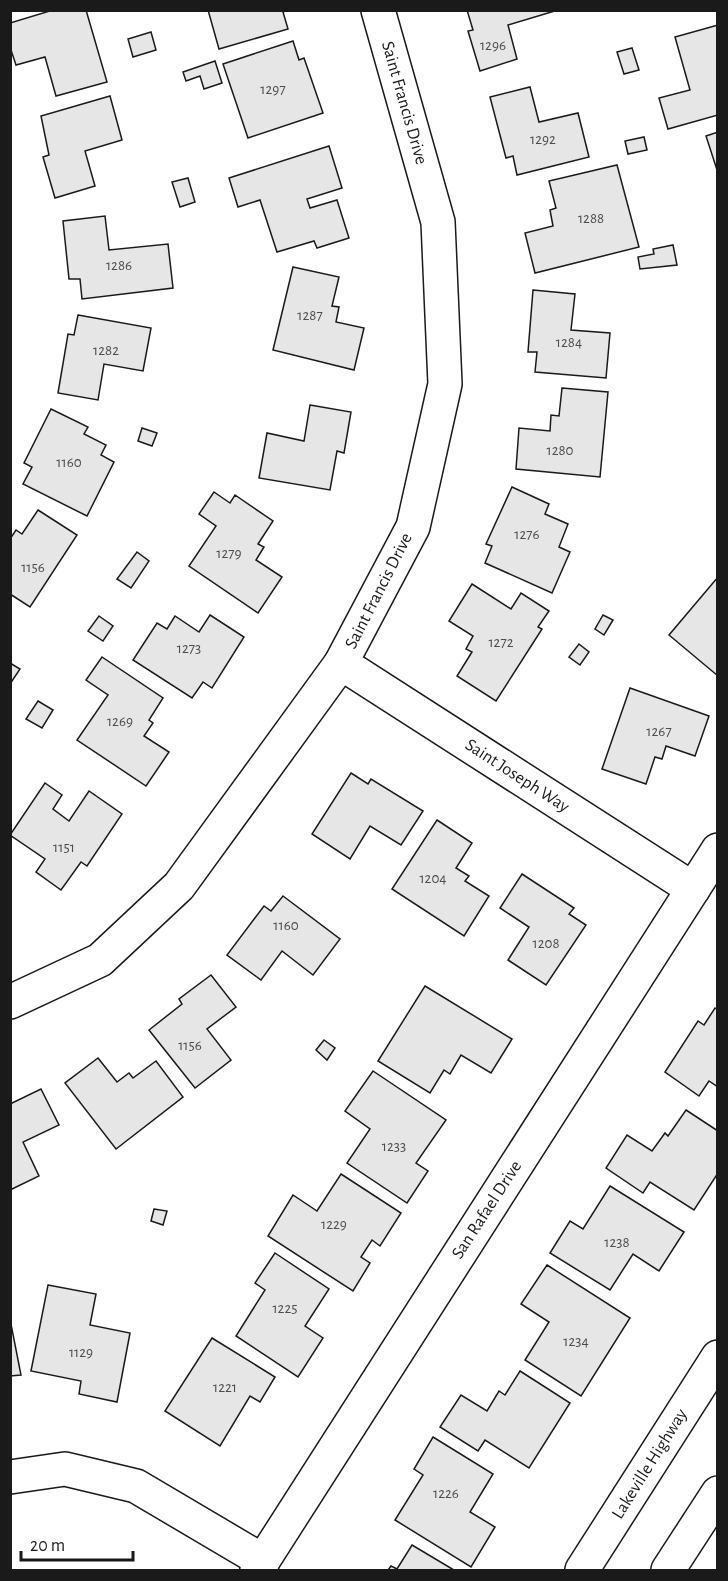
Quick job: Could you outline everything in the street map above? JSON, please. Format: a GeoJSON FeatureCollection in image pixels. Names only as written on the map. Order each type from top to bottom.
{"type":"FeatureCollection","features":[{"type":"Feature","properties":{"kind":"street","name":"Saint Francis Drive"},"geometry":{"type":"LineString","coordinates":[[10,1002],[100,960],[179,886],[341,663],[413,527],[445,384],[438,222],[378,10]]}},
{"type":"Feature","properties":{"kind":"street","name":"Saint Joseph Way"},"geometry":{"type":"LineString","coordinates":[[341,663],[693,889]]}},
{"type":"Feature","properties":{"kind":"street","name":"San Rafael Drive"},"geometry":{"type":"LineString","coordinates":[[260,1566],[717,850]]}},
{"type":"Feature","properties":{"kind":"street","name":"Lakeville Highway"},"geometry":{"type":"LineString","coordinates":[[582,1570],[717,1357]]}},
{"type":"Feature","properties":{"kind":"street"},"geometry":{"type":"LineString","coordinates":[[10,1477],[65,1469],[136,1486],[260,1566]]}},
{"type":"Feature","properties":{"kind":"street"},"geometry":{"type":"LineString","coordinates":[[668,1570],[717,1492]]}},
{"type":"Feature","properties":{"kind":"building"},"geometry":{"type":"Polygon","coordinates":[[[53,10],[86,10],[107,82],[56,96],[45,57],[16,65],[10,47],[10,23],[53,10]]]}},
{"type":"Feature","properties":{"kind":"building"},"geometry":{"type":"Polygon","coordinates":[[[208,10],[287,10],[283,12],[288,29],[219,49],[208,10]]]}},
{"type":"Feature","properties":{"kind":"building"},"geometry":{"type":"Polygon","coordinates":[[[467,10],[558,10],[508,25],[517,59],[480,71],[468,31],[473,30],[467,10]]]}},
{"type":"Feature","properties":{"kind":"building"},"geometry":{"type":"Polygon","coordinates":[[[718,25],[718,115],[668,129],[659,98],[690,90],[675,37],[718,25]]]}},
{"type":"Feature","properties":{"kind":"building"},"geometry":{"type":"Polygon","coordinates":[[[151,32],[156,50],[133,57],[128,39],[151,32]]]}},
{"type":"Feature","properties":{"kind":"building"},"geometry":{"type":"Polygon","coordinates":[[[293,41],[299,60],[304,58],[323,113],[248,138],[223,64],[293,41]]]}},
{"type":"Feature","properties":{"kind":"building"},"geometry":{"type":"Polygon","coordinates":[[[632,48],[639,70],[624,74],[617,52],[632,48]]]}},
{"type":"Feature","properties":{"kind":"building"},"geometry":{"type":"Polygon","coordinates":[[[215,61],[222,83],[204,89],[200,76],[186,81],[183,72],[215,61]]]}},
{"type":"Feature","properties":{"kind":"building"},"geometry":{"type":"Polygon","coordinates":[[[530,87],[539,122],[578,113],[589,157],[517,175],[513,156],[506,158],[490,97],[530,87]]]}},
{"type":"Feature","properties":{"kind":"building"},"geometry":{"type":"Polygon","coordinates":[[[110,96],[122,140],[85,151],[95,186],[55,198],[43,157],[49,155],[41,116],[110,96]]]}},
{"type":"Feature","properties":{"kind":"building"},"geometry":{"type":"Polygon","coordinates":[[[718,132],[718,173],[706,136],[718,132]]]}},
{"type":"Feature","properties":{"kind":"building"},"geometry":{"type":"Polygon","coordinates":[[[644,137],[647,150],[628,154],[625,141],[644,137]]]}},
{"type":"Feature","properties":{"kind":"building"},"geometry":{"type":"Polygon","coordinates":[[[329,146],[342,188],[307,199],[310,208],[337,200],[349,238],[317,248],[314,241],[277,252],[260,200],[238,207],[229,178],[329,146]]]}},
{"type":"Feature","properties":{"kind":"building"},"geometry":{"type":"Polygon","coordinates":[[[617,165],[639,247],[535,273],[525,233],[553,226],[550,210],[556,208],[549,181],[617,165]]]}},
{"type":"Feature","properties":{"kind":"building"},"geometry":{"type":"Polygon","coordinates":[[[188,178],[195,202],[180,207],[172,182],[188,178]]]}},
{"type":"Feature","properties":{"kind":"building"},"geometry":{"type":"Polygon","coordinates":[[[105,216],[109,250],[168,244],[173,288],[82,299],[80,279],[69,279],[63,221],[105,216]]]}},
{"type":"Feature","properties":{"kind":"building"},"geometry":{"type":"Polygon","coordinates":[[[673,245],[677,265],[640,269],[638,257],[654,254],[653,249],[673,245]]]}},
{"type":"Feature","properties":{"kind":"building"},"geometry":{"type":"Polygon","coordinates":[[[293,267],[339,277],[332,306],[339,307],[336,322],[364,328],[354,370],[273,350],[293,267]]]}},
{"type":"Feature","properties":{"kind":"building"},"geometry":{"type":"Polygon","coordinates":[[[533,290],[575,294],[571,330],[610,333],[606,378],[535,372],[537,352],[528,352],[533,290]]]}},
{"type":"Feature","properties":{"kind":"building"},"geometry":{"type":"Polygon","coordinates":[[[78,315],[151,328],[143,371],[104,364],[98,400],[58,393],[68,334],[74,335],[78,315]]]}},
{"type":"Feature","properties":{"kind":"building"},"geometry":{"type":"Polygon","coordinates":[[[562,388],[608,392],[600,477],[516,469],[519,428],[550,431],[551,415],[559,416],[562,388]]]}},
{"type":"Feature","properties":{"kind":"building"},"geometry":{"type":"Polygon","coordinates":[[[310,405],[351,412],[344,453],[337,451],[330,490],[259,478],[267,433],[304,441],[310,405]]]}},
{"type":"Feature","properties":{"kind":"building"},"geometry":{"type":"Polygon","coordinates":[[[51,409],[88,427],[84,434],[106,445],[101,455],[114,462],[87,516],[23,484],[32,467],[24,463],[51,409]]]}},
{"type":"Feature","properties":{"kind":"building"},"geometry":{"type":"Polygon","coordinates":[[[142,428],[157,433],[152,446],[138,441],[142,428]]]}},
{"type":"Feature","properties":{"kind":"building"},"geometry":{"type":"Polygon","coordinates":[[[512,487],[549,504],[545,514],[568,524],[559,547],[570,552],[552,593],[485,563],[492,546],[486,544],[512,487]]]}},
{"type":"Feature","properties":{"kind":"building"},"geometry":{"type":"Polygon","coordinates":[[[214,492],[230,503],[235,495],[273,521],[258,544],[264,547],[256,560],[282,577],[258,613],[189,566],[216,526],[199,514],[214,492]]]}},
{"type":"Feature","properties":{"kind":"building"},"geometry":{"type":"Polygon","coordinates":[[[38,510],[77,535],[30,607],[10,594],[10,539],[16,530],[22,534],[38,510]]]}},
{"type":"Feature","properties":{"kind":"building"},"geometry":{"type":"Polygon","coordinates":[[[137,552],[149,561],[131,588],[117,579],[137,552]]]}},
{"type":"Feature","properties":{"kind":"building"},"geometry":{"type":"Polygon","coordinates":[[[718,577],[718,676],[669,635],[718,577]]]}},
{"type":"Feature","properties":{"kind":"building"},"geometry":{"type":"Polygon","coordinates":[[[472,584],[511,609],[521,593],[549,611],[538,627],[542,629],[496,701],[457,676],[472,652],[466,649],[473,636],[449,621],[472,584]]]}},
{"type":"Feature","properties":{"kind":"building"},"geometry":{"type":"Polygon","coordinates":[[[210,615],[244,637],[212,688],[203,682],[192,698],[133,660],[157,623],[167,629],[175,616],[199,632],[210,615]]]}},
{"type":"Feature","properties":{"kind":"building"},"geometry":{"type":"Polygon","coordinates":[[[603,615],[613,620],[604,635],[595,629],[603,615]]]}},
{"type":"Feature","properties":{"kind":"building"},"geometry":{"type":"Polygon","coordinates":[[[99,616],[113,626],[103,641],[88,631],[99,616]]]}},
{"type":"Feature","properties":{"kind":"building"},"geometry":{"type":"Polygon","coordinates":[[[579,644],[589,652],[580,665],[569,657],[579,644]]]}},
{"type":"Feature","properties":{"kind":"building"},"geometry":{"type":"Polygon","coordinates":[[[102,657],[163,698],[149,720],[153,723],[144,736],[169,752],[146,786],[77,740],[108,695],[86,680],[102,657]]]}},
{"type":"Feature","properties":{"kind":"building"},"geometry":{"type":"Polygon","coordinates":[[[10,663],[20,669],[10,684],[10,663]]]}},
{"type":"Feature","properties":{"kind":"building"},"geometry":{"type":"Polygon","coordinates":[[[630,688],[709,716],[695,756],[666,746],[662,759],[655,757],[646,784],[602,769],[630,688]]]}},
{"type":"Feature","properties":{"kind":"building"},"geometry":{"type":"Polygon","coordinates":[[[38,701],[53,710],[42,728],[26,719],[38,701]]]}},
{"type":"Feature","properties":{"kind":"building"},"geometry":{"type":"Polygon","coordinates":[[[351,773],[368,784],[371,779],[423,811],[401,845],[370,826],[350,859],[312,834],[351,773]]]}},
{"type":"Feature","properties":{"kind":"building"},"geometry":{"type":"Polygon","coordinates":[[[45,783],[62,795],[53,809],[69,821],[89,791],[122,814],[87,866],[81,862],[61,890],[36,872],[45,859],[10,835],[45,783]]]}},
{"type":"Feature","properties":{"kind":"building"},"geometry":{"type":"Polygon","coordinates":[[[437,820],[472,843],[456,868],[469,876],[465,881],[489,896],[464,936],[392,889],[437,820]]]}},
{"type":"Feature","properties":{"kind":"building"},"geometry":{"type":"Polygon","coordinates":[[[522,874],[574,908],[569,914],[586,925],[546,985],[508,960],[529,927],[500,908],[522,874]]]}},
{"type":"Feature","properties":{"kind":"building"},"geometry":{"type":"Polygon","coordinates":[[[283,896],[340,939],[313,975],[282,951],[261,980],[227,955],[264,906],[271,911],[283,896]]]}},
{"type":"Feature","properties":{"kind":"building"},"geometry":{"type":"Polygon","coordinates":[[[211,975],[236,1007],[207,1029],[231,1060],[195,1088],[149,1030],[182,1004],[179,999],[211,975]]]}},
{"type":"Feature","properties":{"kind":"building"},"geometry":{"type":"Polygon","coordinates":[[[425,986],[512,1039],[491,1073],[461,1055],[450,1074],[444,1070],[430,1093],[378,1061],[425,986]]]}},
{"type":"Feature","properties":{"kind":"building"},"geometry":{"type":"Polygon","coordinates":[[[715,1008],[718,1010],[718,1087],[709,1081],[699,1096],[665,1072],[698,1021],[704,1025],[715,1008]]]}},
{"type":"Feature","properties":{"kind":"building"},"geometry":{"type":"Polygon","coordinates":[[[324,1040],[335,1048],[327,1060],[316,1050],[324,1040]]]}},
{"type":"Feature","properties":{"kind":"building"},"geometry":{"type":"Polygon","coordinates":[[[98,1058],[117,1082],[129,1073],[133,1078],[156,1061],[183,1097],[116,1149],[65,1083],[98,1058]]]}},
{"type":"Feature","properties":{"kind":"building"},"geometry":{"type":"Polygon","coordinates":[[[373,1071],[446,1120],[416,1163],[428,1171],[407,1203],[347,1163],[370,1129],[345,1111],[373,1071]]]}},
{"type":"Feature","properties":{"kind":"building"},"geometry":{"type":"Polygon","coordinates":[[[41,1089],[59,1125],[23,1142],[39,1176],[10,1190],[10,1104],[41,1089]]]}},
{"type":"Feature","properties":{"kind":"building"},"geometry":{"type":"Polygon","coordinates":[[[686,1110],[718,1131],[718,1173],[694,1210],[650,1182],[643,1193],[606,1168],[627,1135],[652,1151],[665,1133],[668,1136],[686,1110]]]}},
{"type":"Feature","properties":{"kind":"building"},"geometry":{"type":"Polygon","coordinates":[[[341,1174],[401,1213],[380,1246],[372,1240],[361,1257],[370,1263],[353,1291],[268,1236],[293,1195],[317,1211],[341,1174]]]}},
{"type":"Feature","properties":{"kind":"building"},"geometry":{"type":"Polygon","coordinates":[[[610,1186],[684,1232],[659,1271],[633,1254],[610,1290],[550,1253],[570,1221],[583,1229],[610,1186]]]}},
{"type":"Feature","properties":{"kind":"building"},"geometry":{"type":"Polygon","coordinates":[[[154,1209],[167,1211],[163,1225],[151,1221],[154,1209]]]}},
{"type":"Feature","properties":{"kind":"building"},"geometry":{"type":"Polygon","coordinates":[[[275,1253],[329,1289],[305,1326],[323,1338],[298,1377],[236,1336],[265,1290],[255,1283],[275,1253]]]}},
{"type":"Feature","properties":{"kind":"building"},"geometry":{"type":"Polygon","coordinates":[[[547,1265],[630,1318],[581,1396],[525,1360],[549,1322],[521,1304],[547,1265]]]}},
{"type":"Feature","properties":{"kind":"building"},"geometry":{"type":"Polygon","coordinates":[[[48,1285],[96,1294],[90,1325],[130,1333],[117,1402],[79,1394],[81,1381],[31,1371],[48,1285]]]}},
{"type":"Feature","properties":{"kind":"building"},"geometry":{"type":"Polygon","coordinates":[[[10,1319],[21,1375],[10,1376],[10,1319]]]}},
{"type":"Feature","properties":{"kind":"building"},"geometry":{"type":"Polygon","coordinates":[[[212,1338],[275,1377],[260,1402],[250,1396],[220,1446],[165,1411],[212,1338]]]}},
{"type":"Feature","properties":{"kind":"building"},"geometry":{"type":"Polygon","coordinates":[[[520,1371],[570,1403],[529,1468],[485,1440],[478,1451],[440,1427],[461,1395],[487,1411],[499,1391],[505,1395],[520,1371]]]}},
{"type":"Feature","properties":{"kind":"building"},"geometry":{"type":"Polygon","coordinates":[[[433,1437],[493,1474],[470,1512],[495,1527],[471,1567],[395,1520],[423,1475],[414,1469],[433,1437]]]}},
{"type":"Feature","properties":{"kind":"building"},"geometry":{"type":"Polygon","coordinates":[[[412,1545],[454,1570],[388,1570],[391,1566],[397,1569],[412,1545]]]}}]}
